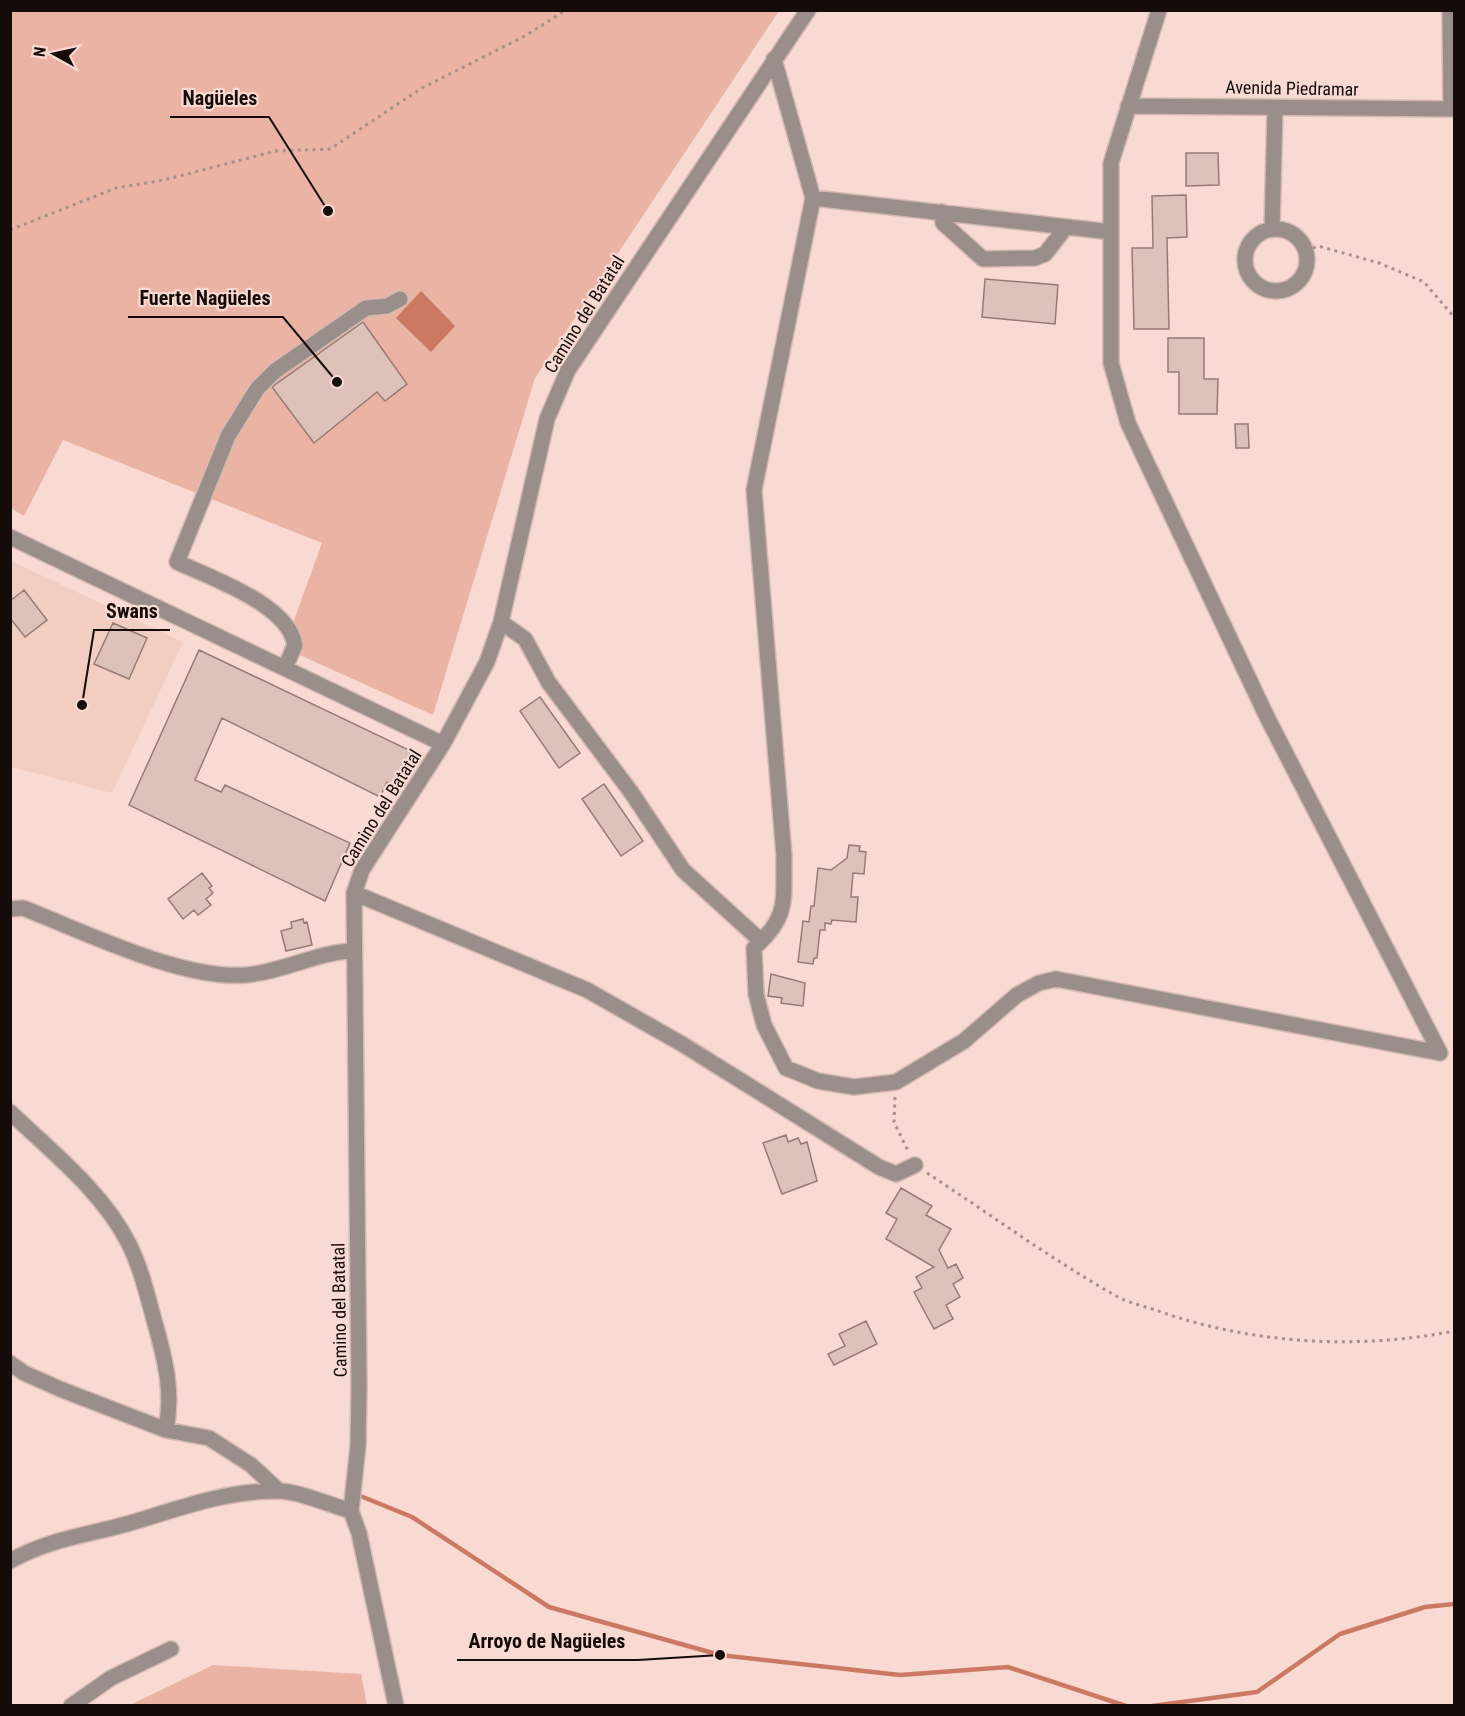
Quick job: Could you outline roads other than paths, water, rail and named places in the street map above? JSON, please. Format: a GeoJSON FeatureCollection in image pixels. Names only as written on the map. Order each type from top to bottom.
{"type":"FeatureCollection","features":[{"type":"Feature","properties":{"kind":"street","name":"Camino del Batatal"},"geometry":{"type":"LineString","coordinates":[[351,1511],[358,1446],[359,1386],[354,893],[362,870],[443,744],[487,662],[501,622],[547,419],[568,370],[808,10]]}},
{"type":"Feature","properties":{"kind":"street"},"geometry":{"type":"LineString","coordinates":[[774,59],[813,198],[754,490],[784,856],[783,909],[774,930],[754,948],[756,994],[764,1025],[786,1068],[818,1081],[854,1087],[896,1082],[964,1041],[1017,995],[1040,983],[1056,980],[1440,1053],[1267,717],[1128,423],[1111,363],[1111,163],[1159,10]]}},
{"type":"Feature","properties":{"kind":"street"},"geometry":{"type":"LineString","coordinates":[[1450,10],[1453,109]]}},
{"type":"Feature","properties":{"kind":"street","name":"Avenida Piedramar"},"geometry":{"type":"LineString","coordinates":[[1128,106],[1453,109]]}},
{"type":"Feature","properties":{"kind":"street"},"geometry":{"type":"LineString","coordinates":[[1272,229],[1275,108]]}},
{"type":"Feature","properties":{"kind":"street"},"geometry":{"type":"LineString","coordinates":[[813,198],[1111,232]]}},
{"type":"Feature","properties":{"kind":"street"},"geometry":{"type":"LineString","coordinates":[[942,213],[943,223],[983,259],[1035,258],[1045,254],[1066,227]]}},
{"type":"Feature","properties":{"kind":"street"},"geometry":{"type":"LineString","coordinates":[[1272,229],[1293,234],[1306,252],[1305,271],[1291,287],[1281,291],[1268,291],[1258,286],[1246,269],[1246,252],[1258,234],[1272,229]]}},
{"type":"Feature","properties":{"kind":"street"},"geometry":{"type":"LineString","coordinates":[[285,668],[295,645],[284,622],[266,606],[177,562],[228,436],[257,388],[275,371],[366,308],[387,306],[400,299]]}},
{"type":"Feature","properties":{"kind":"street"},"geometry":{"type":"LineString","coordinates":[[10,537],[443,744]]}},
{"type":"Feature","properties":{"kind":"street"},"geometry":{"type":"LineString","coordinates":[[501,622],[525,639],[549,683],[631,792],[683,870],[761,941]]}},
{"type":"Feature","properties":{"kind":"street"},"geometry":{"type":"LineString","coordinates":[[354,893],[587,990],[682,1044],[879,1167],[896,1174],[915,1165]]}},
{"type":"Feature","properties":{"kind":"street"},"geometry":{"type":"LineString","coordinates":[[10,909],[23,908],[152,958],[217,975],[269,972],[335,952],[353,951]]}},
{"type":"Feature","properties":{"kind":"street"},"geometry":{"type":"LineString","coordinates":[[10,1112],[110,1212],[129,1244],[140,1271],[167,1368],[170,1400],[166,1430]]}},
{"type":"Feature","properties":{"kind":"street"},"geometry":{"type":"LineString","coordinates":[[10,1363],[24,1373],[60,1389],[166,1430],[209,1438],[251,1465],[278,1490]]}},
{"type":"Feature","properties":{"kind":"street"},"geometry":{"type":"LineString","coordinates":[[10,1561],[30,1550],[77,1534],[135,1522],[183,1505],[230,1495],[278,1490],[351,1511],[359,1533],[396,1706]]}},
{"type":"Feature","properties":{"kind":"street"},"geometry":{"type":"LineString","coordinates":[[71,1706],[111,1678],[171,1649]]}},
{"type":"Feature","properties":{"kind":"waterway"},"geometry":{"type":"LineString","coordinates":[[358,1495],[412,1517],[549,1607],[720,1655],[900,1675],[1008,1667],[1126,1706]]}},
{"type":"Feature","properties":{"kind":"waterway"},"geometry":{"type":"LineString","coordinates":[[1152,1706],[1257,1692],[1340,1634],[1425,1607],[1454,1604]]}},
{"type":"Feature","properties":{"kind":"place","name":"Nagüeles"},"geometry":{"type":"Point","coordinates":[328,211]}},
{"type":"Feature","properties":{"kind":"place","name":"Fuerte Nagüeles"},"geometry":{"type":"Point","coordinates":[337,382]}},
{"type":"Feature","properties":{"kind":"place","name":"Swans"},"geometry":{"type":"Point","coordinates":[82,705]}},
{"type":"Feature","properties":{"kind":"place","name":"Arroyo de Nagüeles"},"geometry":{"type":"Point","coordinates":[720,1655]}}]}
